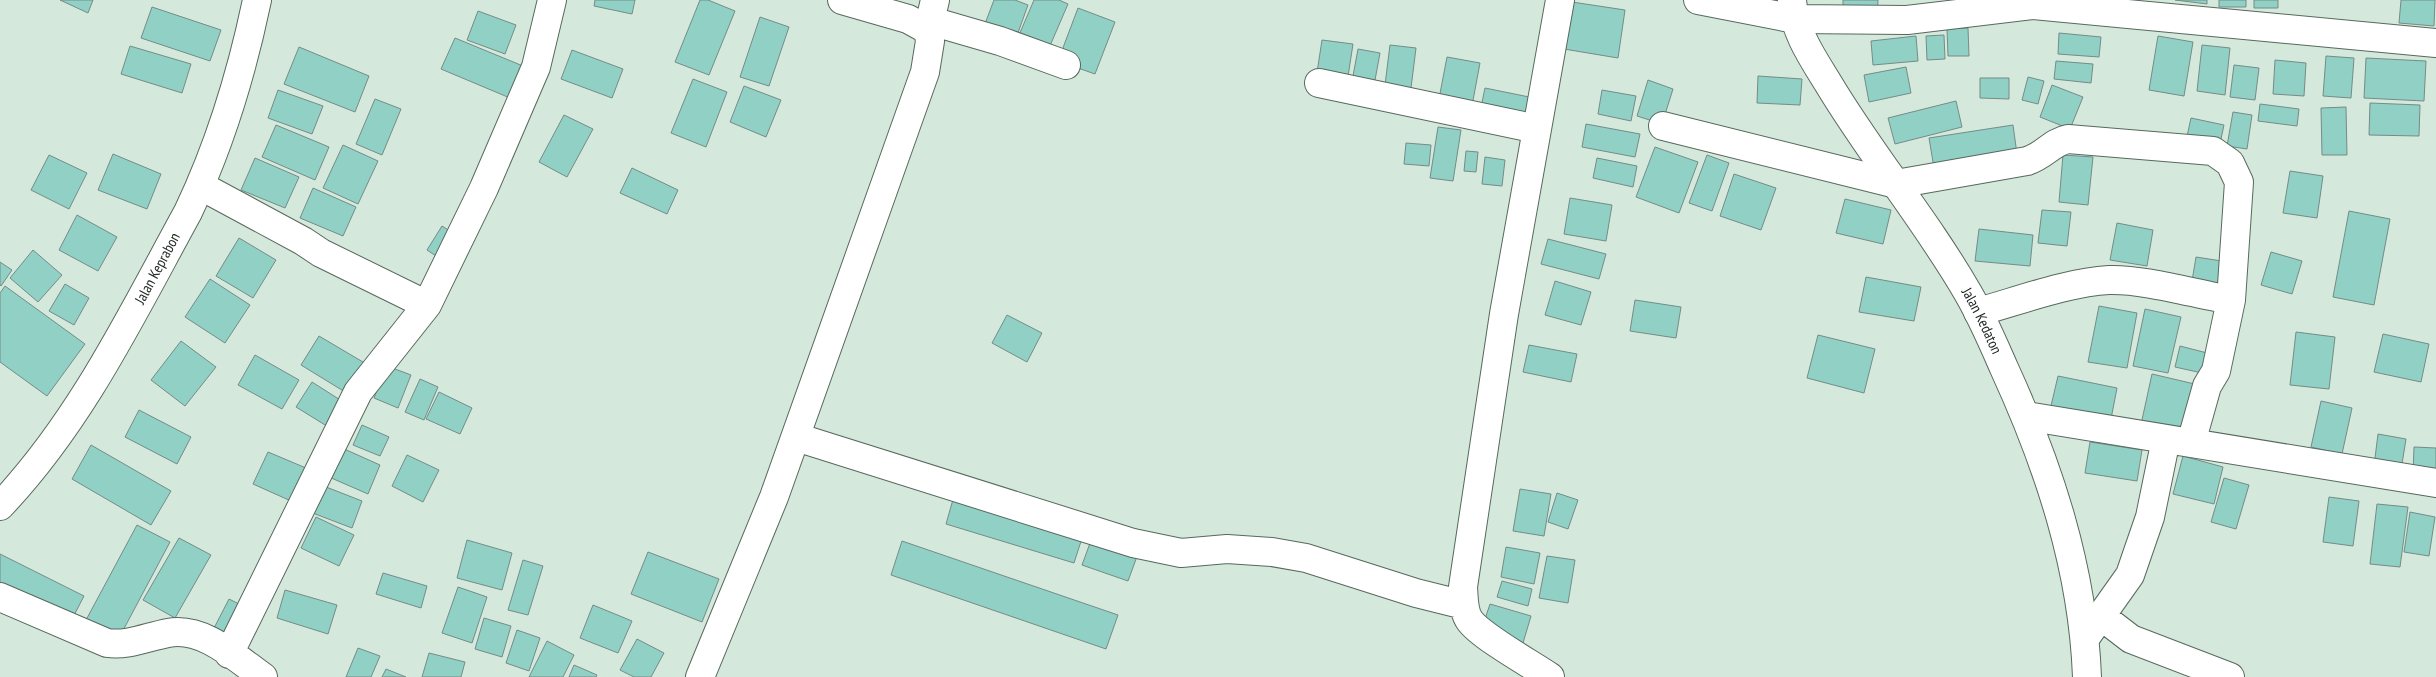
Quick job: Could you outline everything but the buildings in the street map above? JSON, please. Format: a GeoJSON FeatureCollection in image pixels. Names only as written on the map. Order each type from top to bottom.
{"type":"FeatureCollection","features":[{"type":"Feature","properties":{"kind":"street","name":"Jalan Keprabon"},"geometry":{"type":"LineString","coordinates":[[0,506],[50,447],[94,382],[201,186],[244,63],[257,0]]}},
{"type":"Feature","properties":{"kind":"street"},"geometry":{"type":"LineString","coordinates":[[230,654],[358,392],[427,305],[484,188],[536,67],[552,0]]}},
{"type":"Feature","properties":{"kind":"street"},"geometry":{"type":"LineString","coordinates":[[842,0],[908,19],[931,17],[1066,65]]}},
{"type":"Feature","properties":{"kind":"street"},"geometry":{"type":"LineString","coordinates":[[1550,677],[1480,631],[1469,620],[1464,605],[1463,587],[1501,334],[1560,0]]}},
{"type":"Feature","properties":{"kind":"street"},"geometry":{"type":"LineString","coordinates":[[1698,0],[1907,20],[2032,3],[2436,43]]}},
{"type":"Feature","properties":{"kind":"street","name":"Jalan Kedaton"},"geometry":{"type":"LineString","coordinates":[[1794,9],[1805,45],[1851,121],[1896,184],[1978,312],[2026,416],[2047,470],[2079,595],[2093,626],[2087,677]]}},
{"type":"Feature","properties":{"kind":"street"},"geometry":{"type":"LineString","coordinates":[[700,677],[774,497],[925,72],[930,41],[931,17]]}},
{"type":"Feature","properties":{"kind":"street"},"geometry":{"type":"LineString","coordinates":[[1319,83],[1537,128]]}},
{"type":"Feature","properties":{"kind":"street"},"geometry":{"type":"LineString","coordinates":[[1663,126],[1896,184],[2039,158],[2059,141],[2068,139],[2213,151],[2230,163],[2239,182],[2231,300],[2216,371],[2179,441],[2130,575],[2093,626],[2230,677]]}},
{"type":"Feature","properties":{"kind":"street"},"geometry":{"type":"LineString","coordinates":[[201,186],[321,253],[427,305]]}},
{"type":"Feature","properties":{"kind":"street"},"geometry":{"type":"LineString","coordinates":[[1978,312],[2085,283],[2111,280],[2231,300]]}},
{"type":"Feature","properties":{"kind":"street"},"geometry":{"type":"LineString","coordinates":[[2026,416],[2436,483]]}},
{"type":"Feature","properties":{"kind":"street"},"geometry":{"type":"LineString","coordinates":[[796,436],[1133,543],[1180,554],[1228,549],[1272,552],[1306,558],[1416,593],[1464,605]]}},
{"type":"Feature","properties":{"kind":"street"},"geometry":{"type":"LineString","coordinates":[[0,596],[107,643],[123,644],[180,631],[194,633],[230,654],[263,677]]}}]}
